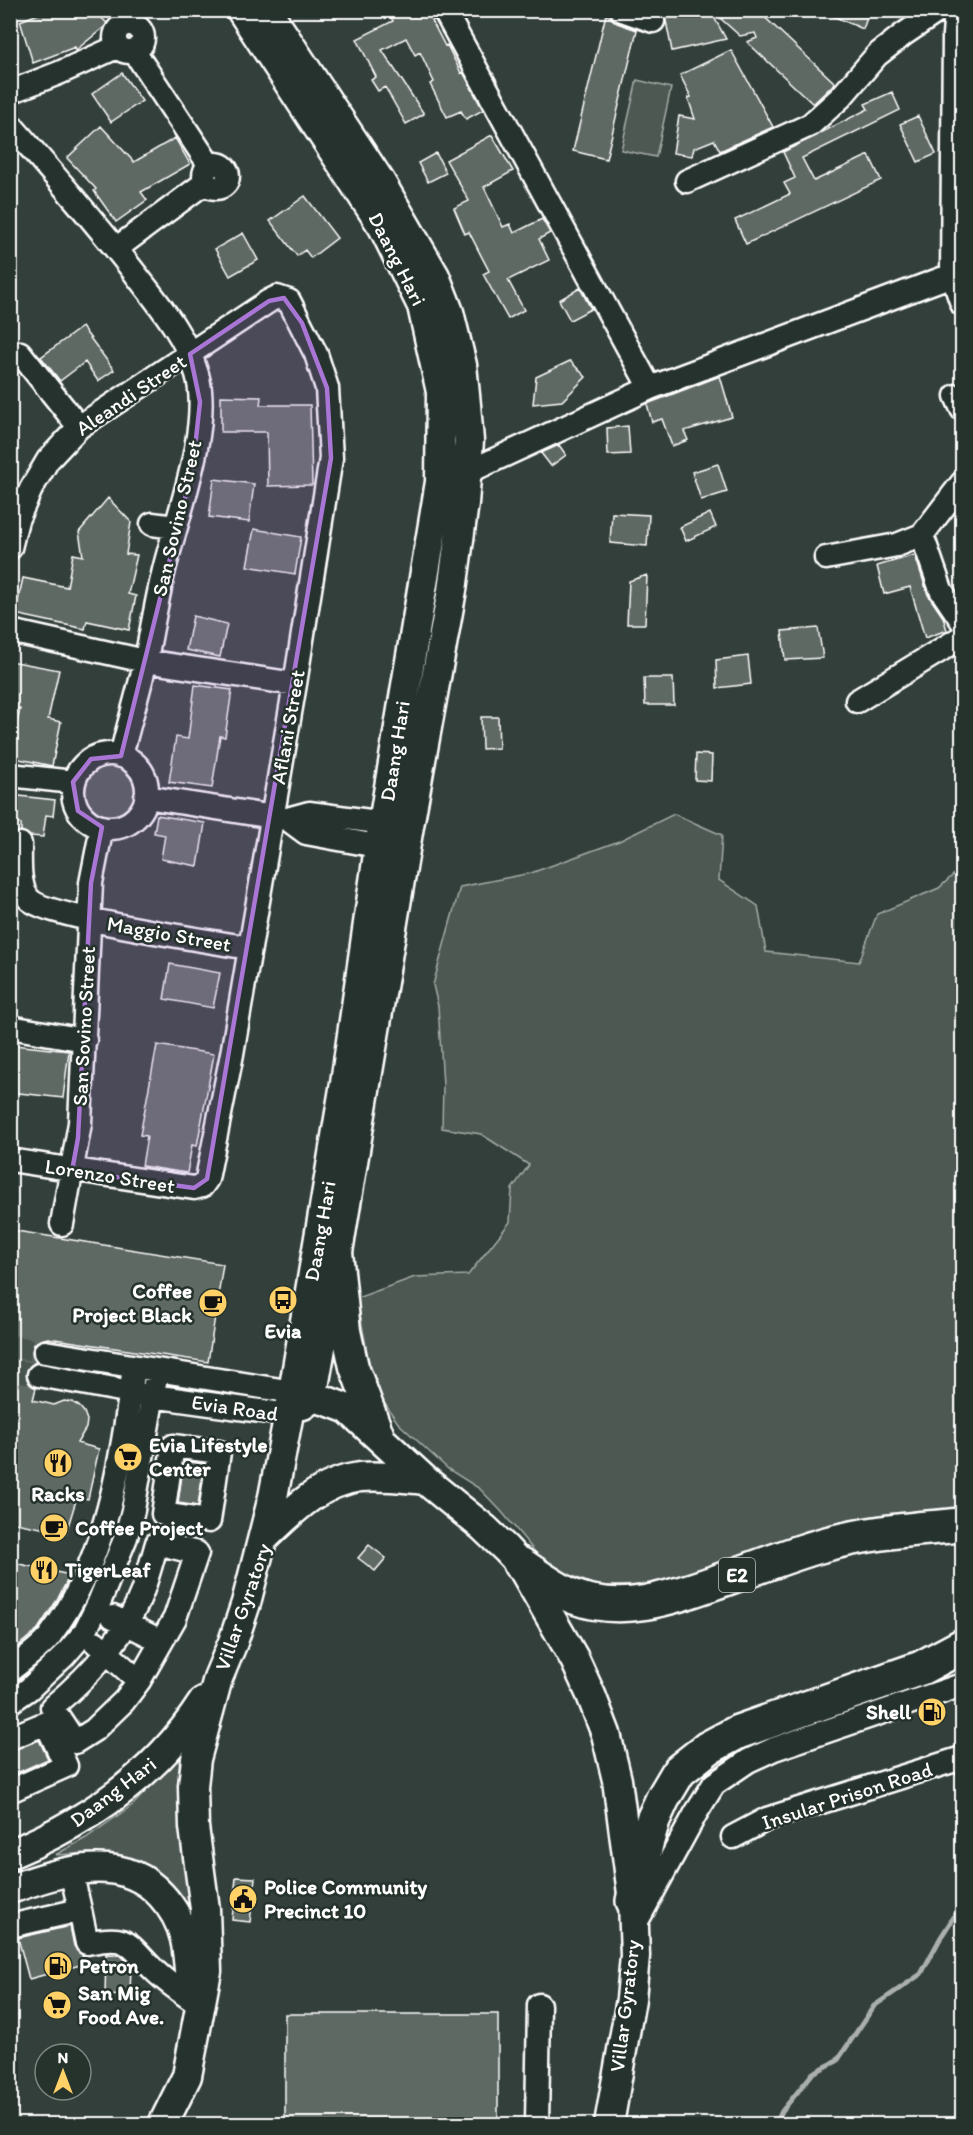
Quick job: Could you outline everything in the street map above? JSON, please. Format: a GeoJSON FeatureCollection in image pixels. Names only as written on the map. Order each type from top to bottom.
{"type":"FeatureCollection","features":[{"type":"Feature","properties":{"kind":"highway","name":"E2"},"geometry":{"type":"LineString","coordinates":[[520,1564],[556,1588],[576,1598],[605,1604],[635,1605],[665,1600],[823,1545],[901,1530],[963,1525]]}},
{"type":"Feature","properties":{"kind":"highway"},"geometry":{"type":"LineString","coordinates":[[633,1914],[648,1836],[663,1798],[679,1771],[708,1748],[738,1732],[921,1668],[963,1646]]}},
{"type":"Feature","properties":{"kind":"main road","name":"Daang Hari"},"geometry":{"type":"LineString","coordinates":[[241,10],[361,192],[402,262],[422,306],[441,392],[440,482],[338,1252],[346,1331],[361,1388],[381,1438],[425,1480]]}},
{"type":"Feature","properties":{"kind":"main road","name":"Daang Hari"},"geometry":{"type":"LineString","coordinates":[[264,1538],[298,1402],[345,1083],[394,837],[452,590],[469,441],[462,365],[448,312],[435,276],[380,181],[267,10]]}},
{"type":"Feature","properties":{"kind":"main road"},"geometry":{"type":"LineString","coordinates":[[298,1402],[338,1252]]}},
{"type":"Feature","properties":{"kind":"main road","name":"Evia Road"},"geometry":{"type":"LineString","coordinates":[[298,1402],[327,1401],[348,1409],[381,1438]]}},
{"type":"Feature","properties":{"kind":"main road","name":"Villar Gyratory"},"geometry":{"type":"LineString","coordinates":[[164,2124],[188,2076],[207,1971],[207,1945],[195,1836],[193,1786],[201,1734],[218,1678],[234,1642],[264,1538],[310,1497],[330,1486],[358,1478],[386,1477],[425,1480],[484,1528],[520,1564],[575,1660],[606,1734],[617,1780],[633,1914],[635,1956],[631,1999],[609,2124]]}},
{"type":"Feature","properties":{"kind":"main road","name":"Daang Hari"},"geometry":{"type":"LineString","coordinates":[[10,1854],[50,1837],[78,1821],[133,1782],[163,1755],[185,1729],[218,1678]]}},
{"type":"Feature","properties":{"kind":"main road"},"geometry":{"type":"LineString","coordinates":[[10,1889],[71,1871],[93,1867],[113,1867],[136,1876],[156,1889],[173,1908],[185,1938],[194,2035]]}},
{"type":"Feature","properties":{"kind":"street"},"geometry":{"type":"LineString","coordinates":[[444,10],[650,388]]}},
{"type":"Feature","properties":{"kind":"street"},"geometry":{"type":"LineString","coordinates":[[622,10],[653,21]]}},
{"type":"Feature","properties":{"kind":"street"},"geometry":{"type":"LineString","coordinates":[[956,10],[954,35],[958,152],[952,275],[962,301]]}},
{"type":"Feature","properties":{"kind":"street"},"geometry":{"type":"LineString","coordinates":[[687,181],[810,125],[841,98],[876,55],[938,11],[954,35]]}},
{"type":"Feature","properties":{"kind":"street"},"geometry":{"type":"LineString","coordinates":[[10,92],[89,60],[126,49],[208,174],[117,248]]}},
{"type":"Feature","properties":{"kind":"street","name":"San Sovino Street"},"geometry":{"type":"LineString","coordinates":[[10,124],[117,248],[161,308],[190,354],[198,378],[200,402],[193,466],[175,527],[121,756]]}},
{"type":"Feature","properties":{"kind":"street"},"geometry":{"type":"LineString","coordinates":[[466,472],[650,388],[952,275]]}},
{"type":"Feature","properties":{"kind":"street","name":"Aflani Street"},"geometry":{"type":"LineString","coordinates":[[207,1179],[249,948],[280,818],[295,684],[331,458],[327,388],[316,354],[289,301],[277,297],[269,301]]}},
{"type":"Feature","properties":{"kind":"street","name":"Aleandi Street"},"geometry":{"type":"LineString","coordinates":[[10,548],[17,520],[31,489],[48,460],[78,427],[269,301]]}},
{"type":"Feature","properties":{"kind":"street"},"geometry":{"type":"LineString","coordinates":[[20,353],[78,427]]}},
{"type":"Feature","properties":{"kind":"street"},"geometry":{"type":"LineString","coordinates":[[825,558],[897,545],[922,535],[963,483]]}},
{"type":"Feature","properties":{"kind":"street"},"geometry":{"type":"LineString","coordinates":[[152,524],[175,527]]}},
{"type":"Feature","properties":{"kind":"street"},"geometry":{"type":"LineString","coordinates":[[922,535],[941,591],[963,621]]}},
{"type":"Feature","properties":{"kind":"street"},"geometry":{"type":"LineString","coordinates":[[10,631],[145,661],[295,684]]}},
{"type":"Feature","properties":{"kind":"street"},"geometry":{"type":"LineString","coordinates":[[857,701],[963,637]]}},
{"type":"Feature","properties":{"kind":"street"},"geometry":{"type":"LineString","coordinates":[[101,755],[121,756],[129,759],[141,772],[147,789],[146,797],[138,815],[130,822],[122,826],[102,827],[93,824],[78,811],[74,802],[73,782],[77,773],[91,759],[101,755]]}},
{"type":"Feature","properties":{"kind":"street"},"geometry":{"type":"LineString","coordinates":[[10,774],[73,782]]}},
{"type":"Feature","properties":{"kind":"street"},"geometry":{"type":"LineString","coordinates":[[146,797],[280,818],[309,813],[394,837]]}},
{"type":"Feature","properties":{"kind":"street","name":"San Sovino Street"},"geometry":{"type":"LineString","coordinates":[[62,1224],[80,1123],[91,883],[102,827]]}},
{"type":"Feature","properties":{"kind":"street","name":"Maggio Street"},"geometry":{"type":"LineString","coordinates":[[20,844],[22,883],[29,899],[44,908],[89,920],[249,948]]}},
{"type":"Feature","properties":{"kind":"street"},"geometry":{"type":"LineString","coordinates":[[10,1028],[85,1040]]}},
{"type":"Feature","properties":{"kind":"street","name":"Lorenzo Street"},"geometry":{"type":"LineString","coordinates":[[10,1160],[194,1188],[201,1186],[207,1179]]}},
{"type":"Feature","properties":{"kind":"street","name":"Evia Road"},"geometry":{"type":"LineString","coordinates":[[45,1352],[157,1371],[298,1402]]}},
{"type":"Feature","properties":{"kind":"street"},"geometry":{"type":"LineString","coordinates":[[10,1702],[29,1689],[84,1633],[126,1537],[140,1478],[141,1394],[134,1367]]}},
{"type":"Feature","properties":{"kind":"street"},"geometry":{"type":"LineString","coordinates":[[10,1670],[47,1639],[76,1596],[102,1532],[141,1394],[157,1371]]}},
{"type":"Feature","properties":{"kind":"street","name":"Evia Road"},"geometry":{"type":"LineString","coordinates":[[39,1375],[141,1394],[298,1402]]}},
{"type":"Feature","properties":{"kind":"street"},"geometry":{"type":"LineString","coordinates":[[173,1446],[219,1452],[209,1521],[163,1514],[173,1446]]}},
{"type":"Feature","properties":{"kind":"street"},"geometry":{"type":"LineString","coordinates":[[157,1544],[197,1553],[175,1618],[161,1641],[139,1682],[124,1701],[94,1730],[75,1742],[52,1707],[78,1686],[125,1624],[141,1594],[157,1544]]}},
{"type":"Feature","properties":{"kind":"street"},"geometry":{"type":"LineString","coordinates":[[96,1608],[161,1641]]}},
{"type":"Feature","properties":{"kind":"street"},"geometry":{"type":"LineString","coordinates":[[84,1633],[139,1682]]}},
{"type":"Feature","properties":{"kind":"street"},"geometry":{"type":"LineString","coordinates":[[633,1914],[714,1784],[748,1761],[774,1749],[963,1684]]}},
{"type":"Feature","properties":{"kind":"street"},"geometry":{"type":"LineString","coordinates":[[10,1738],[46,1722],[66,1766],[10,1791]]}},
{"type":"Feature","properties":{"kind":"street","name":"Insular Prison Road"},"geometry":{"type":"LineString","coordinates":[[733,1837],[767,1819],[963,1758]]}},
{"type":"Feature","properties":{"kind":"street"},"geometry":{"type":"LineString","coordinates":[[71,1871],[87,1943],[119,1940],[130,1944],[163,1979],[191,1999]]}},
{"type":"Feature","properties":{"kind":"street"},"geometry":{"type":"LineString","coordinates":[[10,1926],[80,1910]]}},
{"type":"Feature","properties":{"kind":"street"},"geometry":{"type":"LineString","coordinates":[[537,2124],[539,2005]]}},
{"type":"Feature","properties":{"kind":"highlighted area"},"geometry":{"type":"Polygon","coordinates":[[[284,298],[302,323],[327,388],[331,458],[207,1179],[194,1188],[72,1171],[78,1138],[91,883],[102,827],[78,811],[73,782],[91,759],[121,756],[193,466],[200,402],[190,354],[269,301],[284,298]]]}},
{"type":"Feature","properties":{"kind":"shaded area"},"geometry":{"type":"Polygon","coordinates":[[[637,80],[671,88],[656,157],[621,150],[637,80]]]}},
{"type":"Feature","properties":{"kind":"shaded area"},"geometry":{"type":"Polygon","coordinates":[[[109,765],[119,767],[127,773],[133,781],[135,791],[133,801],[127,809],[119,815],[109,817],[99,815],[91,809],[85,801],[83,791],[85,781],[91,773],[99,767],[109,765]]]}},
{"type":"Feature","properties":{"kind":"shaded area"},"geometry":{"type":"Polygon","coordinates":[[[674,814],[722,835],[719,880],[758,906],[766,952],[859,962],[877,914],[939,888],[962,867],[962,1507],[905,1516],[665,1585],[597,1586],[556,1569],[541,1559],[480,1489],[448,1469],[398,1423],[383,1401],[371,1373],[357,1298],[415,1277],[468,1275],[510,1222],[512,1189],[529,1165],[481,1134],[442,1128],[443,1085],[438,1006],[433,985],[460,887],[531,873],[619,841],[674,814]]]}},
{"type":"Feature","properties":{"kind":"shaded area"},"geometry":{"type":"Polygon","coordinates":[[[176,1759],[180,1764],[178,1796],[193,1924],[113,1856],[90,1853],[55,1855],[86,1838],[134,1804],[176,1759]]]}},
{"type":"Feature","properties":{"kind":"building"},"geometry":{"type":"Polygon","coordinates":[[[61,10],[93,10],[108,24],[76,50],[75,47],[33,63],[20,21],[46,11],[48,14],[61,10]]]}},
{"type":"Feature","properties":{"kind":"building"},"geometry":{"type":"Polygon","coordinates":[[[387,10],[431,10],[434,20],[432,21],[445,46],[447,45],[483,110],[466,119],[461,111],[447,117],[430,84],[434,82],[420,52],[415,55],[406,38],[382,50],[424,114],[406,124],[385,87],[378,91],[371,80],[376,77],[357,39],[393,21],[387,10]]]}},
{"type":"Feature","properties":{"kind":"building"},"geometry":{"type":"Polygon","coordinates":[[[690,10],[710,10],[726,39],[672,51],[665,16],[675,13],[677,17],[690,10]]]}},
{"type":"Feature","properties":{"kind":"building"},"geometry":{"type":"Polygon","coordinates":[[[729,10],[757,10],[835,83],[813,104],[747,42],[757,38],[755,33],[740,36],[721,19],[729,10]]]}},
{"type":"Feature","properties":{"kind":"building"},"geometry":{"type":"Polygon","coordinates":[[[819,10],[870,10],[863,29],[819,10]]]}},
{"type":"Feature","properties":{"kind":"building"},"geometry":{"type":"Polygon","coordinates":[[[606,14],[617,23],[637,30],[606,159],[573,151],[606,14]]]}},
{"type":"Feature","properties":{"kind":"building"},"geometry":{"type":"Polygon","coordinates":[[[731,50],[773,127],[720,151],[714,140],[694,148],[692,156],[673,153],[679,116],[695,119],[688,98],[691,97],[680,75],[731,50]]]}},
{"type":"Feature","properties":{"kind":"building"},"geometry":{"type":"Polygon","coordinates":[[[122,73],[142,101],[111,122],[92,94],[122,73]]]}},
{"type":"Feature","properties":{"kind":"building"},"geometry":{"type":"Polygon","coordinates":[[[892,92],[900,110],[802,158],[814,181],[869,155],[881,180],[746,244],[735,220],[790,194],[784,183],[795,178],[783,152],[868,109],[865,104],[892,92]]]}},
{"type":"Feature","properties":{"kind":"building"},"geometry":{"type":"Polygon","coordinates":[[[918,116],[936,154],[918,162],[900,124],[918,116]]]}},
{"type":"Feature","properties":{"kind":"building"},"geometry":{"type":"Polygon","coordinates":[[[101,126],[134,162],[175,138],[190,164],[141,192],[147,200],[116,222],[94,191],[96,189],[67,158],[101,126]]]}},
{"type":"Feature","properties":{"kind":"building"},"geometry":{"type":"Polygon","coordinates":[[[492,135],[513,171],[484,187],[503,227],[510,224],[514,233],[542,219],[550,233],[539,239],[549,260],[508,280],[524,310],[508,319],[483,274],[489,271],[469,232],[465,234],[454,208],[469,201],[446,160],[492,135]]]}},
{"type":"Feature","properties":{"kind":"building"},"geometry":{"type":"Polygon","coordinates":[[[436,153],[446,173],[428,182],[418,163],[436,153]]]}},
{"type":"Feature","properties":{"kind":"building"},"geometry":{"type":"Polygon","coordinates":[[[305,196],[337,238],[311,258],[305,250],[297,256],[270,221],[305,196]]]}},
{"type":"Feature","properties":{"kind":"building"},"geometry":{"type":"Polygon","coordinates":[[[243,233],[258,260],[230,276],[215,249],[243,233]]]}},
{"type":"Feature","properties":{"kind":"building"},"geometry":{"type":"Polygon","coordinates":[[[580,288],[591,309],[570,320],[559,300],[580,288]]]}},
{"type":"Feature","properties":{"kind":"building"},"geometry":{"type":"Polygon","coordinates":[[[82,327],[114,370],[98,381],[85,362],[60,381],[41,357],[82,327]]]}},
{"type":"Feature","properties":{"kind":"building"},"geometry":{"type":"Polygon","coordinates":[[[570,361],[586,377],[562,401],[533,404],[536,377],[570,361]]]}},
{"type":"Feature","properties":{"kind":"building"},"geometry":{"type":"Polygon","coordinates":[[[720,376],[732,417],[684,431],[688,440],[672,446],[662,419],[652,422],[647,404],[720,376]]]}},
{"type":"Feature","properties":{"kind":"building"},"geometry":{"type":"Polygon","coordinates":[[[221,396],[261,397],[260,405],[310,405],[312,485],[268,486],[267,432],[221,432],[221,396]]]}},
{"type":"Feature","properties":{"kind":"building"},"geometry":{"type":"Polygon","coordinates":[[[628,426],[630,454],[608,455],[607,428],[628,426]]]}},
{"type":"Feature","properties":{"kind":"building"},"geometry":{"type":"Polygon","coordinates":[[[559,445],[566,455],[551,466],[541,453],[559,445]]]}},
{"type":"Feature","properties":{"kind":"building"},"geometry":{"type":"Polygon","coordinates":[[[718,464],[727,492],[701,500],[692,472],[718,464]]]}},
{"type":"Feature","properties":{"kind":"building"},"geometry":{"type":"Polygon","coordinates":[[[214,479],[254,484],[249,522],[209,517],[214,479]]]}},
{"type":"Feature","properties":{"kind":"building"},"geometry":{"type":"Polygon","coordinates":[[[108,498],[131,522],[126,554],[137,555],[128,594],[136,596],[129,630],[87,621],[85,629],[15,614],[23,578],[67,587],[73,554],[83,556],[79,532],[108,498]]]}},
{"type":"Feature","properties":{"kind":"building"},"geometry":{"type":"Polygon","coordinates":[[[612,513],[649,515],[647,546],[610,543],[612,513]]]}},
{"type":"Feature","properties":{"kind":"building"},"geometry":{"type":"Polygon","coordinates":[[[710,513],[716,527],[686,541],[680,527],[710,513]]]}},
{"type":"Feature","properties":{"kind":"building"},"geometry":{"type":"Polygon","coordinates":[[[254,529],[301,537],[295,574],[247,566],[254,529]]]}},
{"type":"Feature","properties":{"kind":"building"},"geometry":{"type":"Polygon","coordinates":[[[915,555],[928,595],[943,617],[947,630],[925,638],[910,587],[884,594],[877,566],[915,555]]]}},
{"type":"Feature","properties":{"kind":"building"},"geometry":{"type":"Polygon","coordinates":[[[647,575],[645,624],[627,624],[629,581],[647,575]]]}},
{"type":"Feature","properties":{"kind":"building"},"geometry":{"type":"Polygon","coordinates":[[[193,616],[227,624],[220,657],[186,650],[193,616]]]}},
{"type":"Feature","properties":{"kind":"building"},"geometry":{"type":"Polygon","coordinates":[[[818,628],[823,658],[785,660],[782,631],[818,628]]]}},
{"type":"Feature","properties":{"kind":"building"},"geometry":{"type":"Polygon","coordinates":[[[748,656],[751,684],[717,688],[716,660],[748,656]]]}},
{"type":"Feature","properties":{"kind":"building"},"geometry":{"type":"Polygon","coordinates":[[[10,661],[59,670],[48,719],[61,722],[52,766],[10,757],[20,709],[10,707],[10,661]]]}},
{"type":"Feature","properties":{"kind":"building"},"geometry":{"type":"Polygon","coordinates":[[[644,678],[673,678],[674,705],[645,705],[644,678]]]}},
{"type":"Feature","properties":{"kind":"building"},"geometry":{"type":"Polygon","coordinates":[[[195,685],[232,690],[225,737],[220,736],[212,788],[169,782],[176,737],[188,739],[195,685]]]}},
{"type":"Feature","properties":{"kind":"building"},"geometry":{"type":"Polygon","coordinates":[[[481,717],[498,717],[499,748],[482,749],[481,717]]]}},
{"type":"Feature","properties":{"kind":"building"},"geometry":{"type":"Polygon","coordinates":[[[696,754],[712,755],[711,781],[695,780],[696,754]]]}},
{"type":"Feature","properties":{"kind":"building"},"geometry":{"type":"Polygon","coordinates":[[[10,795],[55,800],[53,816],[46,815],[43,837],[30,836],[21,831],[21,824],[10,823],[10,795]]]}},
{"type":"Feature","properties":{"kind":"building"},"geometry":{"type":"Polygon","coordinates":[[[157,815],[205,823],[198,866],[161,859],[165,835],[154,833],[157,815]]]}},
{"type":"Feature","properties":{"kind":"building"},"geometry":{"type":"Polygon","coordinates":[[[170,964],[220,973],[213,1008],[164,999],[170,964]]]}},
{"type":"Feature","properties":{"kind":"building"},"geometry":{"type":"Polygon","coordinates":[[[14,1045],[69,1051],[63,1098],[10,1092],[14,1045]]]}},
{"type":"Feature","properties":{"kind":"building"},"geometry":{"type":"Polygon","coordinates":[[[157,1045],[214,1054],[197,1146],[192,1145],[187,1173],[142,1166],[147,1136],[140,1135],[157,1045]]]}},
{"type":"Feature","properties":{"kind":"building"},"geometry":{"type":"Polygon","coordinates":[[[10,1230],[223,1264],[208,1362],[48,1338],[34,1344],[32,1350],[36,1362],[29,1366],[26,1373],[27,1380],[36,1388],[33,1400],[54,1405],[64,1401],[72,1402],[79,1406],[87,1420],[86,1428],[77,1443],[99,1449],[88,1499],[77,1497],[66,1533],[10,1522],[10,1230]]]}},
{"type":"Feature","properties":{"kind":"building"},"geometry":{"type":"Polygon","coordinates":[[[184,1461],[204,1464],[198,1506],[178,1503],[184,1461]]]}},
{"type":"Feature","properties":{"kind":"building"},"geometry":{"type":"Polygon","coordinates":[[[369,1545],[386,1558],[375,1571],[358,1558],[369,1545]]]}},
{"type":"Feature","properties":{"kind":"building"},"geometry":{"type":"Polygon","coordinates":[[[10,1562],[70,1575],[38,1629],[10,1653],[10,1562]]]}},
{"type":"Feature","properties":{"kind":"building"},"geometry":{"type":"Polygon","coordinates":[[[39,1740],[48,1759],[10,1776],[10,1751],[39,1740]]]}},
{"type":"Feature","properties":{"kind":"building","name":"Police Community Precinct 10"},"geometry":{"type":"Polygon","coordinates":[[[236,1877],[255,1878],[250,1922],[232,1920],[236,1877]]]}},
{"type":"Feature","properties":{"kind":"building"},"geometry":{"type":"Polygon","coordinates":[[[70,1926],[74,1946],[82,1955],[84,1964],[29,1979],[18,1938],[70,1926]]]}},
{"type":"Feature","properties":{"kind":"building"},"geometry":{"type":"Polygon","coordinates":[[[106,1954],[120,1955],[131,1965],[130,1996],[105,1995],[106,1954]]]}},
{"type":"Feature","properties":{"kind":"building"},"geometry":{"type":"Polygon","coordinates":[[[285,2014],[498,2014],[498,2123],[285,2124],[285,2014]]]}},
{"type":"Feature","properties":{"kind":"waterway"},"geometry":{"type":"LineString","coordinates":[[776,2124],[782,2111],[813,2073],[837,2061],[874,2006],[921,1974],[962,1904]]}},
{"type":"Feature","properties":{"kind":"tunnel"},"geometry":{"type":"LineString","coordinates":[[10,1346],[45,1352]]}},
{"type":"Feature","properties":{"kind":"tunnel"},"geometry":{"type":"LineString","coordinates":[[10,1370],[39,1375]]}},
{"type":"Feature","properties":{"kind":"place","name":"Evia"},"geometry":{"type":"Point","coordinates":[283,1300]}},
{"type":"Feature","properties":{"kind":"place","name":"Coffee Project Black"},"geometry":{"type":"Point","coordinates":[213,1303]}},
{"type":"Feature","properties":{"kind":"place","name":"Evia Lifestyle Center"},"geometry":{"type":"Point","coordinates":[128,1457]}},
{"type":"Feature","properties":{"kind":"place","name":"Racks"},"geometry":{"type":"Point","coordinates":[58,1463]}},
{"type":"Feature","properties":{"kind":"place","name":"Coffee Project"},"geometry":{"type":"Point","coordinates":[54,1528]}},
{"type":"Feature","properties":{"kind":"place","name":"TigerLeaf"},"geometry":{"type":"Point","coordinates":[44,1570]}},
{"type":"Feature","properties":{"kind":"place","name":"Shell"},"geometry":{"type":"Point","coordinates":[932,1712]}},
{"type":"Feature","properties":{"kind":"place","name":"Police Community Precinct 10"},"geometry":{"type":"Point","coordinates":[243,1899]}},
{"type":"Feature","properties":{"kind":"place","name":"Petron"},"geometry":{"type":"Point","coordinates":[58,1966]}},
{"type":"Feature","properties":{"kind":"place","name":"San Mig Food Ave."},"geometry":{"type":"Point","coordinates":[57,2005]}}]}
